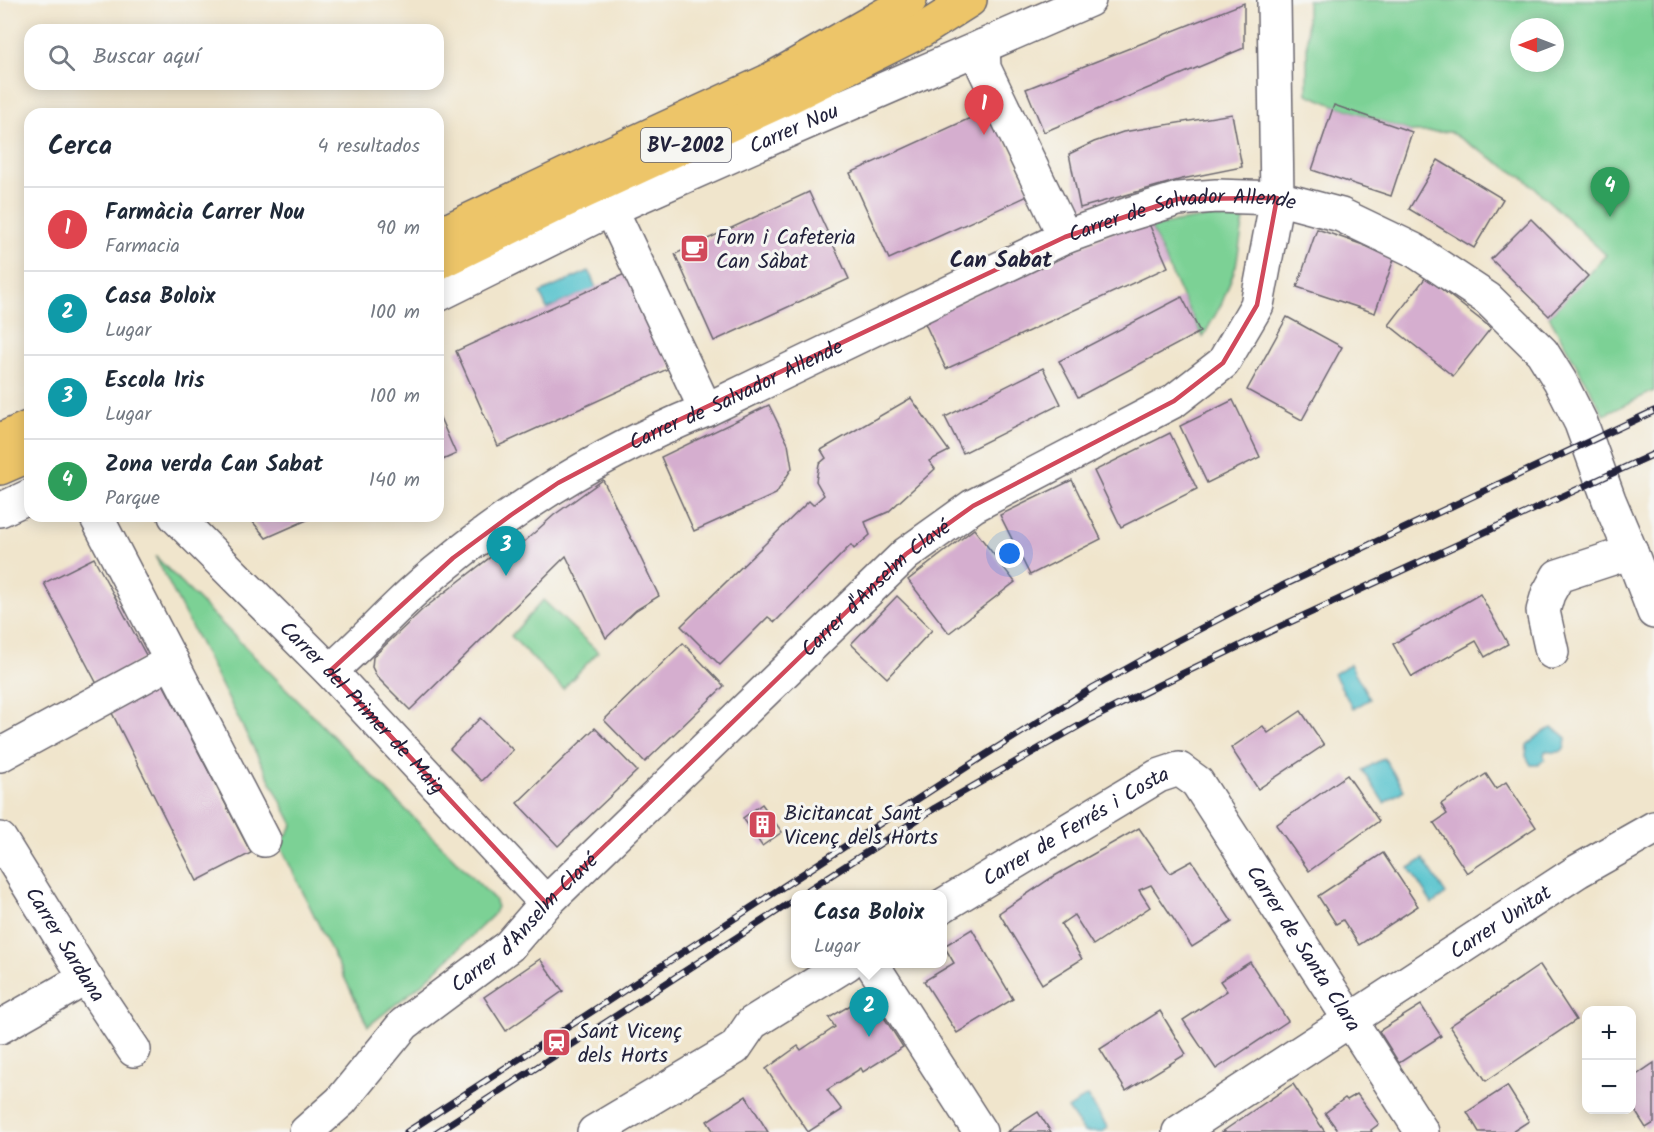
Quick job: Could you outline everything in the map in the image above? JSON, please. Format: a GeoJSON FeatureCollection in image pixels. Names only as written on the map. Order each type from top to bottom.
{"type":"FeatureCollection","features":[{"type":"Feature","properties":{"kind":"main road","name":"BV-2002"},"geometry":{"type":"LineString","coordinates":[[444,232],[768,81],[910,0]]}},
{"type":"Feature","properties":{"kind":"main road","name":"BV-2002"},"geometry":{"type":"LineString","coordinates":[[444,260],[560,203],[801,91],[921,31],[970,0]]}},
{"type":"Feature","properties":{"kind":"main road"},"geometry":{"type":"LineString","coordinates":[[0,440],[24,430]]}},
{"type":"Feature","properties":{"kind":"main road"},"geometry":{"type":"LineString","coordinates":[[0,468],[24,458]]}},
{"type":"Feature","properties":{"kind":"street","name":"Carrer Nou"},"geometry":{"type":"LineString","coordinates":[[444,292],[611,209],[1089,0]]}},
{"type":"Feature","properties":{"kind":"street","name":"Carrer d'Anselm Clavé"},"geometry":{"type":"LineString","coordinates":[[306,1132],[341,1101],[404,1024],[509,946],[546,903],[906,554],[973,506],[1174,401],[1223,363],[1257,305],[1277,198],[1274,0]]}},
{"type":"Feature","properties":{"kind":"street"},"geometry":{"type":"LineString","coordinates":[[983,46],[984,68],[1065,237]]}},
{"type":"Feature","properties":{"kind":"street","name":"Carrer de Salvador Allende"},"geometry":{"type":"LineString","coordinates":[[330,671],[354,651],[400,604],[453,558],[558,483],[610,454],[1065,237],[1178,199],[1216,196],[1277,198],[1341,215],[1414,250],[1488,299],[1542,352],[1560,381],[1581,423],[1654,612]]}},
{"type":"Feature","properties":{"kind":"street"},"geometry":{"type":"LineString","coordinates":[[611,209],[706,410]]}},
{"type":"Feature","properties":{"kind":"street"},"geometry":{"type":"LineString","coordinates":[[0,510],[24,499]]}},
{"type":"Feature","properties":{"kind":"street"},"geometry":{"type":"LineString","coordinates":[[99,522],[264,840]]}},
{"type":"Feature","properties":{"kind":"street","name":"Carrer del Primer de Maig"},"geometry":{"type":"LineString","coordinates":[[181,522],[330,671],[546,903]]}},
{"type":"Feature","properties":{"kind":"street"},"geometry":{"type":"LineString","coordinates":[[1552,652],[1543,611],[1548,594],[1558,576],[1632,552]]}},
{"type":"Feature","properties":{"kind":"street"},"geometry":{"type":"LineString","coordinates":[[0,755],[172,661]]}},
{"type":"Feature","properties":{"kind":"street","name":"Carrer de Ferrés i Costa"},"geometry":{"type":"LineString","coordinates":[[947,903],[1158,776],[1179,769]]}},
{"type":"Feature","properties":{"kind":"street","name":"Carrer de Santa Clara"},"geometry":{"type":"LineString","coordinates":[[1179,769],[1197,782],[1422,1132]]}},
{"type":"Feature","properties":{"kind":"street","name":"Carrer Unitat"},"geometry":{"type":"LineString","coordinates":[[1179,1132],[1578,871],[1654,828]]}},
{"type":"Feature","properties":{"kind":"street","name":"Carrer Sardana"},"geometry":{"type":"LineString","coordinates":[[0,839],[86,978],[134,1050]]}},
{"type":"Feature","properties":{"kind":"street"},"geometry":{"type":"LineString","coordinates":[[594,1132],[735,1048],[752,1023],[839,968]]}},
{"type":"Feature","properties":{"kind":"street"},"geometry":{"type":"LineString","coordinates":[[875,968],[980,1132]]}},
{"type":"Feature","properties":{"kind":"street"},"geometry":{"type":"LineString","coordinates":[[0,1027],[86,978]]}},
{"type":"Feature","properties":{"kind":"highlighted area"},"geometry":{"type":"Polygon","coordinates":[[[1277,198],[1257,305],[1223,363],[1174,401],[973,506],[906,554],[546,903],[330,671],[453,558],[511,515],[558,483],[664,427],[1065,237],[1178,199],[1277,198]]]}},
{"type":"Feature","properties":{"kind":"green space"},"geometry":{"type":"Polygon","coordinates":[[[1307,0],[1654,0],[1654,391],[1604,415],[1549,316],[1606,255],[1525,179],[1450,132],[1412,132],[1307,94],[1307,0]]]}},
{"type":"Feature","properties":{"kind":"green space"},"geometry":{"type":"Polygon","coordinates":[[[1211,217],[1244,220],[1236,266],[1222,303],[1203,337],[1151,228],[1211,217]]]}},
{"type":"Feature","properties":{"kind":"green space"},"geometry":{"type":"Polygon","coordinates":[[[155,556],[494,899],[497,907],[493,915],[423,983],[368,1026],[280,845],[293,825],[155,556]]]}},
{"type":"Feature","properties":{"kind":"green space"},"geometry":{"type":"Polygon","coordinates":[[[543,600],[598,652],[563,689],[511,636],[543,600]]]}},
{"type":"Feature","properties":{"kind":"water"},"geometry":{"type":"Polygon","coordinates":[[[589,271],[596,288],[547,309],[540,293],[589,271]]]}},
{"type":"Feature","properties":{"kind":"water"},"geometry":{"type":"Polygon","coordinates":[[[1350,664],[1370,699],[1353,709],[1334,674],[1350,664]]]}},
{"type":"Feature","properties":{"kind":"water"},"geometry":{"type":"Polygon","coordinates":[[[1552,728],[1566,737],[1565,746],[1558,752],[1545,751],[1545,759],[1538,765],[1531,765],[1526,756],[1527,745],[1552,728]]]}},
{"type":"Feature","properties":{"kind":"water"},"geometry":{"type":"Polygon","coordinates":[[[1384,758],[1404,790],[1384,803],[1363,770],[1384,758]]]}},
{"type":"Feature","properties":{"kind":"water"},"geometry":{"type":"Polygon","coordinates":[[[1423,859],[1446,894],[1432,904],[1409,868],[1423,859]]]}},
{"type":"Feature","properties":{"kind":"water"},"geometry":{"type":"Polygon","coordinates":[[[1087,1096],[1108,1128],[1102,1132],[1084,1132],[1068,1109],[1087,1096]]]}},
{"type":"Feature","properties":{"kind":"building"},"geometry":{"type":"Polygon","coordinates":[[[1244,3],[1244,48],[1044,132],[1026,89],[1244,3]]]}},
{"type":"Feature","properties":{"kind":"building"},"geometry":{"type":"Polygon","coordinates":[[[1334,105],[1412,132],[1391,196],[1312,170],[1334,105]]]}},
{"type":"Feature","properties":{"kind":"building"},"geometry":{"type":"Polygon","coordinates":[[[990,109],[1030,195],[889,259],[850,173],[990,109]]]}},
{"type":"Feature","properties":{"kind":"building"},"geometry":{"type":"Polygon","coordinates":[[[1232,114],[1242,167],[1182,179],[1080,208],[1069,154],[1123,132],[1232,114]]]}},
{"type":"Feature","properties":{"kind":"building"},"geometry":{"type":"Polygon","coordinates":[[[1438,160],[1503,199],[1474,248],[1409,209],[1438,160]]]}},
{"type":"Feature","properties":{"kind":"building"},"geometry":{"type":"Polygon","coordinates":[[[809,192],[849,279],[714,341],[675,254],[809,192]]]}},
{"type":"Feature","properties":{"kind":"building"},"geometry":{"type":"Polygon","coordinates":[[[1146,217],[1168,267],[946,369],[923,319],[1146,217]]]}},
{"type":"Feature","properties":{"kind":"building"},"geometry":{"type":"Polygon","coordinates":[[[1531,219],[1588,276],[1549,316],[1491,259],[1531,219]]]}},
{"type":"Feature","properties":{"kind":"building"},"geometry":{"type":"Polygon","coordinates":[[[1317,229],[1395,256],[1375,313],[1297,287],[1317,229]]]}},
{"type":"Feature","properties":{"kind":"building"},"geometry":{"type":"Polygon","coordinates":[[[629,272],[672,367],[498,446],[456,351],[629,272]]]}},
{"type":"Feature","properties":{"kind":"building"},"geometry":{"type":"Polygon","coordinates":[[[1426,277],[1491,328],[1453,376],[1389,325],[1426,277]]]}},
{"type":"Feature","properties":{"kind":"building"},"geometry":{"type":"Polygon","coordinates":[[[1182,297],[1200,332],[1078,397],[1059,361],[1182,297]]]}},
{"type":"Feature","properties":{"kind":"building"},"geometry":{"type":"Polygon","coordinates":[[[1287,317],[1342,347],[1302,420],[1247,390],[1287,317]]]}},
{"type":"Feature","properties":{"kind":"building"},"geometry":{"type":"Polygon","coordinates":[[[1043,368],[1061,404],[963,453],[945,417],[1043,368]]]}},
{"type":"Feature","properties":{"kind":"building"},"geometry":{"type":"Polygon","coordinates":[[[911,398],[949,451],[929,461],[935,469],[888,512],[865,522],[870,535],[854,549],[851,545],[775,622],[768,617],[720,665],[681,626],[809,501],[813,505],[824,495],[816,481],[819,464],[826,458],[821,450],[911,398]]]}},
{"type":"Feature","properties":{"kind":"building"},"geometry":{"type":"Polygon","coordinates":[[[1233,400],[1260,457],[1207,483],[1180,426],[1233,400]]]}},
{"type":"Feature","properties":{"kind":"building"},"geometry":{"type":"Polygon","coordinates":[[[769,405],[788,444],[792,468],[776,494],[694,531],[661,457],[769,405]]]}},
{"type":"Feature","properties":{"kind":"building"},"geometry":{"type":"Polygon","coordinates":[[[444,427],[456,454],[444,459],[444,427]]]}},
{"type":"Feature","properties":{"kind":"building"},"geometry":{"type":"Polygon","coordinates":[[[1170,433],[1197,489],[1121,527],[1094,471],[1170,433]]]}},
{"type":"Feature","properties":{"kind":"building"},"geometry":{"type":"Polygon","coordinates":[[[603,480],[659,596],[636,610],[606,638],[566,556],[410,710],[377,677],[372,667],[373,657],[422,610],[519,535],[524,542],[554,515],[603,480]]]}},
{"type":"Feature","properties":{"kind":"building"},"geometry":{"type":"Polygon","coordinates":[[[1072,480],[1101,539],[1030,575],[1000,515],[1072,480]]]}},
{"type":"Feature","properties":{"kind":"building"},"geometry":{"type":"Polygon","coordinates":[[[253,522],[302,522],[266,538],[253,522]]]}},
{"type":"Feature","properties":{"kind":"building"},"geometry":{"type":"Polygon","coordinates":[[[974,529],[1015,582],[949,633],[908,580],[974,529]]]}},
{"type":"Feature","properties":{"kind":"building"},"geometry":{"type":"Polygon","coordinates":[[[94,558],[147,657],[97,684],[44,583],[94,558]]]}},
{"type":"Feature","properties":{"kind":"building"},"geometry":{"type":"Polygon","coordinates":[[[1480,594],[1508,644],[1485,657],[1476,641],[1412,677],[1393,644],[1480,594]]]}},
{"type":"Feature","properties":{"kind":"building"},"geometry":{"type":"Polygon","coordinates":[[[897,596],[932,630],[887,678],[851,644],[897,596]]]}},
{"type":"Feature","properties":{"kind":"building"},"geometry":{"type":"Polygon","coordinates":[[[683,643],[724,686],[645,762],[604,720],[683,643]]]}},
{"type":"Feature","properties":{"kind":"building"},"geometry":{"type":"Polygon","coordinates":[[[162,682],[251,853],[197,881],[110,709],[162,682]]]}},
{"type":"Feature","properties":{"kind":"building"},"geometry":{"type":"Polygon","coordinates":[[[1301,711],[1324,745],[1258,789],[1231,748],[1263,726],[1268,733],[1301,711]]]}},
{"type":"Feature","properties":{"kind":"building"},"geometry":{"type":"Polygon","coordinates":[[[480,718],[513,750],[482,781],[450,749],[480,718]]]}},
{"type":"Feature","properties":{"kind":"building"},"geometry":{"type":"Polygon","coordinates":[[[595,728],[637,771],[558,846],[517,803],[595,728]]]}},
{"type":"Feature","properties":{"kind":"building"},"geometry":{"type":"Polygon","coordinates":[[[1486,774],[1496,789],[1506,782],[1536,827],[1467,873],[1434,823],[1447,814],[1441,804],[1486,774]]]}},
{"type":"Feature","properties":{"kind":"building"},"geometry":{"type":"Polygon","coordinates":[[[1347,775],[1379,821],[1309,871],[1276,825],[1347,775]]]}},
{"type":"Feature","properties":{"kind":"building","name":"Bicitancat Sant Vicenç dels Horts"},"geometry":{"type":"Polygon","coordinates":[[[762,804],[782,832],[762,846],[743,818],[762,804]]]}},
{"type":"Feature","properties":{"kind":"building"},"geometry":{"type":"Polygon","coordinates":[[[1139,828],[1170,873],[1192,861],[1232,922],[1192,947],[1151,885],[1139,890],[1150,907],[1093,945],[1074,915],[1061,924],[1082,959],[1042,984],[999,913],[1051,878],[1139,828]]]}},
{"type":"Feature","properties":{"kind":"building"},"geometry":{"type":"Polygon","coordinates":[[[1383,853],[1418,906],[1359,945],[1343,920],[1336,924],[1318,896],[1383,853]]]}},
{"type":"Feature","properties":{"kind":"building"},"geometry":{"type":"Polygon","coordinates":[[[972,929],[1013,999],[957,1033],[924,981],[954,963],[947,951],[947,944],[972,929]]]}},
{"type":"Feature","properties":{"kind":"building","name":"Sant Vicenç dels Horts"},"geometry":{"type":"Polygon","coordinates":[[[540,959],[563,991],[506,1031],[484,997],[540,959]]]}},
{"type":"Feature","properties":{"kind":"building"},"geometry":{"type":"Polygon","coordinates":[[[1250,962],[1288,1021],[1216,1069],[1183,1020],[1227,991],[1220,981],[1250,962]]]}},
{"type":"Feature","properties":{"kind":"building"},"geometry":{"type":"Polygon","coordinates":[[[1540,965],[1576,1020],[1486,1081],[1450,1026],[1540,965]]]}},
{"type":"Feature","properties":{"kind":"building"},"geometry":{"type":"Polygon","coordinates":[[[869,994],[903,1047],[863,1072],[861,1068],[827,1090],[842,1110],[808,1132],[766,1069],[798,1046],[801,1050],[835,1027],[829,1018],[869,994]]]}},
{"type":"Feature","properties":{"kind":"building"},"geometry":{"type":"Polygon","coordinates":[[[1421,1005],[1441,1036],[1399,1063],[1379,1031],[1421,1005]]]}},
{"type":"Feature","properties":{"kind":"building"},"geometry":{"type":"Polygon","coordinates":[[[1160,1011],[1186,1054],[1126,1091],[1100,1049],[1160,1011]]]}},
{"type":"Feature","properties":{"kind":"building"},"geometry":{"type":"Polygon","coordinates":[[[1654,1063],[1654,1123],[1646,1128],[1636,1112],[1636,1075],[1654,1063]]]}},
{"type":"Feature","properties":{"kind":"building"},"geometry":{"type":"Polygon","coordinates":[[[1293,1084],[1325,1132],[1222,1132],[1251,1112],[1293,1084]]]}},
{"type":"Feature","properties":{"kind":"building"},"geometry":{"type":"Polygon","coordinates":[[[1507,1086],[1529,1121],[1512,1132],[1479,1132],[1467,1112],[1507,1086]]]}},
{"type":"Feature","properties":{"kind":"building"},"geometry":{"type":"Polygon","coordinates":[[[1357,1094],[1379,1124],[1371,1130],[1372,1132],[1339,1132],[1325,1113],[1345,1098],[1347,1100],[1357,1094]]]}},
{"type":"Feature","properties":{"kind":"building"},"geometry":{"type":"Polygon","coordinates":[[[746,1096],[768,1132],[714,1132],[707,1121],[746,1096]]]}},
{"type":"Feature","properties":{"kind":"building"},"geometry":{"type":"Polygon","coordinates":[[[1038,1112],[1051,1132],[1007,1132],[1038,1112]]]}},
{"type":"Feature","properties":{"kind":"railway"},"geometry":{"type":"LineString","coordinates":[[407,1132],[982,757],[1094,687],[1282,586],[1654,411]]}},
{"type":"Feature","properties":{"kind":"railway"},"geometry":{"type":"LineString","coordinates":[[808,890],[935,808],[1091,719],[1277,628],[1654,454]]}},
{"type":"Feature","properties":{"kind":"railway"},"geometry":{"type":"LineString","coordinates":[[437,1132],[791,902]]}},
{"type":"Feature","properties":{"kind":"place","name":"Farmàcia Carrer Nou"},"geometry":{"type":"Point","coordinates":[984,135]}},
{"type":"Feature","properties":{"kind":"place","name":"Zona verda Can Sabat"},"geometry":{"type":"Point","coordinates":[1610,217]}},
{"type":"Feature","properties":{"kind":"place","name":"Forn i Cafeteria Can Sàbat"},"geometry":{"type":"Point","coordinates":[695,249]}},
{"type":"Feature","properties":{"kind":"place","name":"Escola Iris"},"geometry":{"type":"Point","coordinates":[506,576]}},
{"type":"Feature","properties":{"kind":"place","name":"Bicitancat Sant Vicenç dels Horts"},"geometry":{"type":"Point","coordinates":[763,825]}},
{"type":"Feature","properties":{"kind":"place","name":"Casa Boloix"},"geometry":{"type":"Point","coordinates":[869,1037]}},
{"type":"Feature","properties":{"kind":"place","name":"Sant Vicenç dels Horts"},"geometry":{"type":"Point","coordinates":[557,1043]}},
{"type":"Feature","properties":{"kind":"district","name":"Can Sabat"},"geometry":{"type":"Point","coordinates":[1001,259]}}]}
